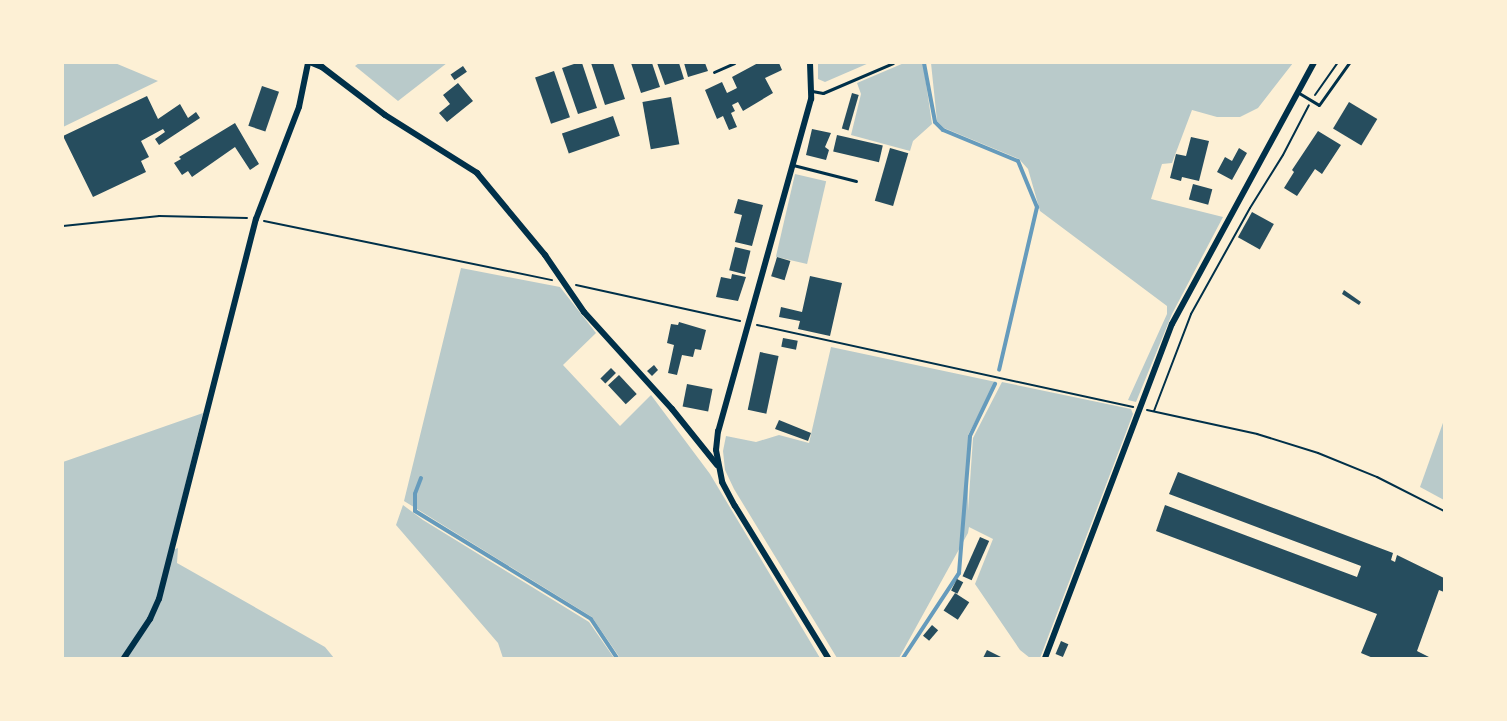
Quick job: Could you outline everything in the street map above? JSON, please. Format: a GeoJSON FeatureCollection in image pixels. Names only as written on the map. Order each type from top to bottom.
{"type":"FeatureCollection","features":[{"type":"Feature","properties":{"kind":"street"},"geometry":{"type":"LineString","coordinates":[[124,658],[150,619],[159,599],[256,219],[299,107],[310,63],[322,67],[385,115],[477,173],[538,246],[585,312],[718,466],[735,506],[828,658]]}},
{"type":"Feature","properties":{"kind":"street"},"geometry":{"type":"LineString","coordinates":[[718,466],[718,431],[811,99],[810,63]]}},
{"type":"Feature","properties":{"kind":"street"},"geometry":{"type":"LineString","coordinates":[[1045,658],[1172,324],[1314,63]]}},
{"type":"Feature","properties":{"kind":"lane"},"geometry":{"type":"LineString","coordinates":[[714,72],[734,63]]}},
{"type":"Feature","properties":{"kind":"lane"},"geometry":{"type":"LineString","coordinates":[[811,91],[823,93],[893,63]]}},
{"type":"Feature","properties":{"kind":"lane"},"geometry":{"type":"LineString","coordinates":[[1297,92],[1319,105],[1350,63]]}},
{"type":"Feature","properties":{"kind":"lane"},"geometry":{"type":"LineString","coordinates":[[792,165],[856,181]]}},
{"type":"Feature","properties":{"kind":"path"},"geometry":{"type":"LineString","coordinates":[[1154,411],[1191,314],[1250,208],[1283,155],[1311,100],[1337,63]]}},
{"type":"Feature","properties":{"kind":"path"},"geometry":{"type":"LineString","coordinates":[[63,226],[159,216],[256,219],[749,322],[1257,434],[1318,453],[1377,477],[1444,511]]}},
{"type":"Feature","properties":{"kind":"shaded area"},"geometry":{"type":"Polygon","coordinates":[[[63,63],[115,63],[158,81],[63,127],[63,63]]]}},
{"type":"Feature","properties":{"kind":"shaded area"},"geometry":{"type":"Polygon","coordinates":[[[359,63],[447,63],[398,101],[355,66],[359,63]]]}},
{"type":"Feature","properties":{"kind":"shaded area"},"geometry":{"type":"Polygon","coordinates":[[[818,63],[869,63],[825,82],[818,79],[818,63]]]}},
{"type":"Feature","properties":{"kind":"shaded area"},"geometry":{"type":"Polygon","coordinates":[[[904,63],[923,63],[932,124],[913,141],[910,151],[851,135],[861,94],[857,83],[904,63]]]}},
{"type":"Feature","properties":{"kind":"shaded area"},"geometry":{"type":"Polygon","coordinates":[[[931,63],[1293,63],[1258,108],[1240,117],[1217,117],[1192,110],[1172,163],[1162,164],[1151,199],[1223,217],[1172,314],[1136,402],[1128,400],[1167,314],[1167,306],[1040,211],[1028,169],[1019,159],[944,128],[937,121],[931,63]]]}},
{"type":"Feature","properties":{"kind":"shaded area"},"geometry":{"type":"Polygon","coordinates":[[[795,174],[826,181],[807,264],[776,257],[795,174]]]}},
{"type":"Feature","properties":{"kind":"shaded area"},"geometry":{"type":"Polygon","coordinates":[[[461,268],[560,287],[596,333],[563,365],[620,426],[651,395],[710,474],[820,658],[620,658],[592,617],[404,501],[461,268]]]}},
{"type":"Feature","properties":{"kind":"shaded area"},"geometry":{"type":"Polygon","coordinates":[[[831,347],[996,382],[968,435],[968,511],[973,438],[1002,382],[1131,409],[1133,414],[1040,658],[1030,658],[1020,650],[975,584],[993,539],[969,527],[968,533],[899,658],[837,658],[734,489],[725,470],[723,451],[726,436],[756,442],[779,435],[809,443],[831,347]]]}},
{"type":"Feature","properties":{"kind":"shaded area"},"geometry":{"type":"Polygon","coordinates":[[[203,413],[169,551],[178,548],[177,563],[325,647],[334,658],[63,658],[63,462],[203,413]]]}},
{"type":"Feature","properties":{"kind":"shaded area"},"geometry":{"type":"Polygon","coordinates":[[[1444,420],[1444,500],[1420,487],[1444,420]]]}},
{"type":"Feature","properties":{"kind":"shaded area"},"geometry":{"type":"Polygon","coordinates":[[[403,505],[423,520],[589,622],[614,658],[503,658],[498,643],[396,525],[403,505]]]}},
{"type":"Feature","properties":{"kind":"building"},"geometry":{"type":"Polygon","coordinates":[[[582,63],[597,108],[578,114],[562,68],[582,63]]]}},
{"type":"Feature","properties":{"kind":"building"},"geometry":{"type":"Polygon","coordinates":[[[591,63],[613,63],[625,99],[605,105],[591,63]]]}},
{"type":"Feature","properties":{"kind":"building"},"geometry":{"type":"Polygon","coordinates":[[[631,63],[652,63],[660,87],[641,93],[631,63]]]}},
{"type":"Feature","properties":{"kind":"building"},"geometry":{"type":"Polygon","coordinates":[[[657,63],[679,63],[684,79],[665,85],[657,63]]]}},
{"type":"Feature","properties":{"kind":"building"},"geometry":{"type":"Polygon","coordinates":[[[684,63],[705,63],[708,71],[688,77],[684,63]]]}},
{"type":"Feature","properties":{"kind":"building"},"geometry":{"type":"Polygon","coordinates":[[[758,63],[779,63],[782,70],[765,78],[773,93],[743,111],[738,102],[732,105],[735,111],[731,113],[737,127],[729,130],[723,116],[717,119],[705,90],[722,82],[727,93],[737,88],[732,77],[758,63]]]}},
{"type":"Feature","properties":{"kind":"building"},"geometry":{"type":"Polygon","coordinates":[[[463,66],[467,72],[454,80],[451,74],[463,66]]]}},
{"type":"Feature","properties":{"kind":"building"},"geometry":{"type":"Polygon","coordinates":[[[554,71],[570,117],[551,124],[535,78],[554,71]]]}},
{"type":"Feature","properties":{"kind":"building"},"geometry":{"type":"Polygon","coordinates":[[[458,83],[473,101],[447,122],[439,113],[450,104],[443,95],[458,83]]]}},
{"type":"Feature","properties":{"kind":"building"},"geometry":{"type":"Polygon","coordinates":[[[262,86],[279,92],[265,132],[248,126],[262,86]]]}},
{"type":"Feature","properties":{"kind":"building"},"geometry":{"type":"Polygon","coordinates":[[[852,93],[859,95],[849,130],[842,129],[852,93]]]}},
{"type":"Feature","properties":{"kind":"building"},"geometry":{"type":"Polygon","coordinates":[[[147,96],[158,119],[180,104],[188,118],[196,112],[200,118],[159,145],[155,139],[165,132],[163,129],[141,141],[149,157],[141,161],[146,172],[93,197],[63,136],[147,96]]]}},
{"type":"Feature","properties":{"kind":"building"},"geometry":{"type":"Polygon","coordinates":[[[671,97],[679,144],[651,149],[642,102],[671,97]]]}},
{"type":"Feature","properties":{"kind":"building"},"geometry":{"type":"Polygon","coordinates":[[[1349,102],[1377,119],[1361,146],[1333,129],[1349,102]]]}},
{"type":"Feature","properties":{"kind":"building"},"geometry":{"type":"Polygon","coordinates":[[[613,116],[620,136],[569,153],[562,134],[613,116]]]}},
{"type":"Feature","properties":{"kind":"building"},"geometry":{"type":"Polygon","coordinates":[[[235,123],[259,164],[250,170],[235,147],[192,177],[188,171],[182,175],[174,163],[181,159],[179,157],[235,123]]]}},
{"type":"Feature","properties":{"kind":"building"},"geometry":{"type":"Polygon","coordinates":[[[812,129],[831,133],[825,147],[829,150],[826,160],[806,155],[812,129]]]}},
{"type":"Feature","properties":{"kind":"building"},"geometry":{"type":"Polygon","coordinates":[[[1318,131],[1341,145],[1322,174],[1315,169],[1297,196],[1284,188],[1294,172],[1292,170],[1318,131]]]}},
{"type":"Feature","properties":{"kind":"building"},"geometry":{"type":"Polygon","coordinates":[[[837,135],[883,146],[879,162],[833,152],[837,135]]]}},
{"type":"Feature","properties":{"kind":"building"},"geometry":{"type":"Polygon","coordinates":[[[1191,137],[1209,141],[1199,181],[1182,177],[1181,181],[1170,178],[1176,154],[1186,156],[1191,137]]]}},
{"type":"Feature","properties":{"kind":"building"},"geometry":{"type":"Polygon","coordinates":[[[890,148],[908,153],[893,206],[875,201],[890,148]]]}},
{"type":"Feature","properties":{"kind":"building"},"geometry":{"type":"Polygon","coordinates":[[[1239,148],[1247,153],[1232,180],[1217,172],[1225,157],[1232,161],[1239,148]]]}},
{"type":"Feature","properties":{"kind":"building"},"geometry":{"type":"Polygon","coordinates":[[[1193,184],[1212,189],[1208,205],[1189,199],[1193,184]]]}},
{"type":"Feature","properties":{"kind":"building"},"geometry":{"type":"Polygon","coordinates":[[[738,199],[763,205],[752,246],[735,242],[742,215],[734,213],[738,199]]]}},
{"type":"Feature","properties":{"kind":"building"},"geometry":{"type":"Polygon","coordinates":[[[1252,212],[1274,224],[1260,249],[1238,237],[1252,212]]]}},
{"type":"Feature","properties":{"kind":"building"},"geometry":{"type":"Polygon","coordinates":[[[735,247],[751,251],[745,274],[729,270],[735,247]]]}},
{"type":"Feature","properties":{"kind":"building"},"geometry":{"type":"Polygon","coordinates":[[[777,257],[790,261],[785,280],[771,276],[777,257]]]}},
{"type":"Feature","properties":{"kind":"building"},"geometry":{"type":"Polygon","coordinates":[[[732,274],[746,277],[738,301],[716,297],[721,277],[731,279],[732,274]]]}},
{"type":"Feature","properties":{"kind":"building"},"geometry":{"type":"Polygon","coordinates":[[[810,276],[842,283],[830,336],[798,329],[800,321],[779,317],[781,307],[802,312],[810,276]]]}},
{"type":"Feature","properties":{"kind":"building"},"geometry":{"type":"Polygon","coordinates":[[[1344,290],[1361,302],[1359,305],[1342,294],[1344,290]]]}},
{"type":"Feature","properties":{"kind":"building"},"geometry":{"type":"Polygon","coordinates":[[[679,322],[706,330],[701,350],[695,349],[693,357],[682,355],[677,375],[668,373],[674,345],[667,343],[671,324],[678,325],[679,322]]]}},
{"type":"Feature","properties":{"kind":"building"},"geometry":{"type":"Polygon","coordinates":[[[783,338],[798,341],[796,350],[781,347],[783,338]]]}},
{"type":"Feature","properties":{"kind":"building"},"geometry":{"type":"Polygon","coordinates":[[[760,352],[779,356],[766,414],[748,410],[760,352]]]}},
{"type":"Feature","properties":{"kind":"building"},"geometry":{"type":"Polygon","coordinates":[[[654,365],[658,370],[652,376],[647,371],[654,365]]]}},
{"type":"Feature","properties":{"kind":"building"},"geometry":{"type":"Polygon","coordinates":[[[611,368],[616,373],[605,384],[600,379],[611,368]]]}},
{"type":"Feature","properties":{"kind":"building"},"geometry":{"type":"Polygon","coordinates":[[[619,375],[637,394],[626,404],[608,385],[619,375]]]}},
{"type":"Feature","properties":{"kind":"building"},"geometry":{"type":"Polygon","coordinates":[[[687,384],[713,389],[708,412],[683,407],[687,384]]]}},
{"type":"Feature","properties":{"kind":"building"},"geometry":{"type":"Polygon","coordinates":[[[779,420],[811,433],[808,441],[775,429],[779,420]]]}},
{"type":"Feature","properties":{"kind":"building"},"geometry":{"type":"Polygon","coordinates":[[[1178,472],[1393,553],[1391,560],[1395,562],[1397,555],[1444,578],[1444,592],[1439,590],[1417,651],[1431,658],[1373,658],[1361,653],[1377,614],[1156,531],[1165,505],[1357,577],[1361,566],[1169,494],[1178,472]]]}},
{"type":"Feature","properties":{"kind":"building"},"geometry":{"type":"Polygon","coordinates":[[[980,537],[989,541],[972,580],[963,576],[980,537]]]}},
{"type":"Feature","properties":{"kind":"building"},"geometry":{"type":"Polygon","coordinates":[[[957,579],[963,582],[957,594],[951,591],[957,579]]]}},
{"type":"Feature","properties":{"kind":"building"},"geometry":{"type":"Polygon","coordinates":[[[955,593],[969,602],[958,620],[944,611],[955,593]]]}},
{"type":"Feature","properties":{"kind":"building"},"geometry":{"type":"Polygon","coordinates":[[[932,625],[938,630],[929,641],[923,636],[932,625]]]}},
{"type":"Feature","properties":{"kind":"building"},"geometry":{"type":"Polygon","coordinates":[[[1061,641],[1068,644],[1063,657],[1056,654],[1061,641]]]}},
{"type":"Feature","properties":{"kind":"building"},"geometry":{"type":"Polygon","coordinates":[[[987,650],[1003,658],[983,658],[987,650]]]}},
{"type":"Feature","properties":{"kind":"waterway"},"geometry":{"type":"LineString","coordinates":[[924,63],[935,122],[943,130],[1018,161],[1037,207],[999,370]]}},
{"type":"Feature","properties":{"kind":"waterway"},"geometry":{"type":"LineString","coordinates":[[903,658],[959,573],[970,436],[995,384]]}},
{"type":"Feature","properties":{"kind":"waterway"},"geometry":{"type":"LineString","coordinates":[[421,478],[415,494],[415,511],[591,619],[617,658]]}}]}
